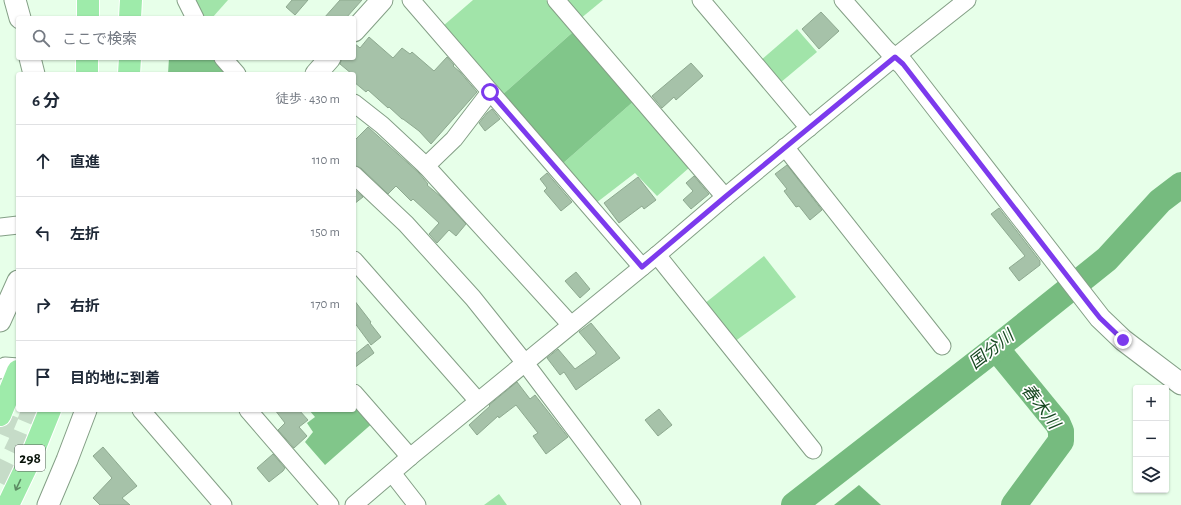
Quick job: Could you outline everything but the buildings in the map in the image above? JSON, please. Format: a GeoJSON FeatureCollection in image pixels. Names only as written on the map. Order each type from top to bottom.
{"type":"FeatureCollection","features":[{"type":"Feature","properties":{"kind":"highway"},"geometry":{"type":"LineString","coordinates":[[88,0],[88,16]]}},
{"type":"Feature","properties":{"kind":"highway"},"geometry":{"type":"LineString","coordinates":[[130,0],[130,16]]}},
{"type":"Feature","properties":{"kind":"highway"},"geometry":{"type":"LineString","coordinates":[[87,60],[87,72]]}},
{"type":"Feature","properties":{"kind":"highway"},"geometry":{"type":"LineString","coordinates":[[128,72],[130,60]]}},
{"type":"Feature","properties":{"kind":"highway"},"geometry":{"type":"LineString","coordinates":[[0,415],[16,376]]}},
{"type":"Feature","properties":{"kind":"highway","name":"298"},"geometry":{"type":"LineString","coordinates":[[8,505],[31,457],[49,412]]}},
{"type":"Feature","properties":{"kind":"street"},"geometry":{"type":"LineString","coordinates":[[15,0],[19,16]]}},
{"type":"Feature","properties":{"kind":"street"},"geometry":{"type":"LineString","coordinates":[[186,0],[194,16]]}},
{"type":"Feature","properties":{"kind":"street"},"geometry":{"type":"LineString","coordinates":[[356,29],[382,0]]}},
{"type":"Feature","properties":{"kind":"street"},"geometry":{"type":"LineString","coordinates":[[411,0],[642,267]]}},
{"type":"Feature","properties":{"kind":"street"},"geometry":{"type":"LineString","coordinates":[[556,0],[725,197]]}},
{"type":"Feature","properties":{"kind":"street"},"geometry":{"type":"LineString","coordinates":[[701,0],[809,128]]}},
{"type":"Feature","properties":{"kind":"street"},"geometry":{"type":"LineString","coordinates":[[843,0],[887,50],[903,64],[1100,318],[1123,340],[1181,384]]}},
{"type":"Feature","properties":{"kind":"street"},"geometry":{"type":"LineString","coordinates":[[354,505],[410,457],[657,255],[785,147],[967,0]]}},
{"type":"Feature","properties":{"kind":"street"},"geometry":{"type":"LineString","coordinates":[[30,60],[34,72]]}},
{"type":"Feature","properties":{"kind":"street"},"geometry":{"type":"LineString","coordinates":[[225,60],[235,72]]}},
{"type":"Feature","properties":{"kind":"street"},"geometry":{"type":"LineString","coordinates":[[426,166],[454,139],[490,92]]}},
{"type":"Feature","properties":{"kind":"street"},"geometry":{"type":"LineString","coordinates":[[356,105],[382,125],[426,166],[571,325]]}},
{"type":"Feature","properties":{"kind":"street"},"geometry":{"type":"LineString","coordinates":[[785,147],[942,346]]}},
{"type":"Feature","properties":{"kind":"street"},"geometry":{"type":"LineString","coordinates":[[356,177],[406,224],[473,298],[525,363],[632,505]]}},
{"type":"Feature","properties":{"kind":"street"},"geometry":{"type":"LineString","coordinates":[[0,227],[16,225]]}},
{"type":"Feature","properties":{"kind":"street"},"geometry":{"type":"LineString","coordinates":[[657,255],[813,450]]}},
{"type":"Feature","properties":{"kind":"street"},"geometry":{"type":"LineString","coordinates":[[356,262],[478,401]]}},
{"type":"Feature","properties":{"kind":"street"},"geometry":{"type":"LineString","coordinates":[[0,321],[16,285]]}},
{"type":"Feature","properties":{"kind":"street"},"geometry":{"type":"LineString","coordinates":[[0,370],[5,366],[16,367]]}},
{"type":"Feature","properties":{"kind":"street"},"geometry":{"type":"LineString","coordinates":[[356,395],[410,457]]}},
{"type":"Feature","properties":{"kind":"street"},"geometry":{"type":"LineString","coordinates":[[48,505],[85,412]]}},
{"type":"Feature","properties":{"kind":"street"},"geometry":{"type":"LineString","coordinates":[[143,412],[223,505]]}},
{"type":"Feature","properties":{"kind":"street"},"geometry":{"type":"LineString","coordinates":[[250,412],[330,505]]}},
{"type":"Feature","properties":{"kind":"street"},"geometry":{"type":"LineString","coordinates":[[392,473],[417,505]]}},
{"type":"Feature","properties":{"kind":"shaded area"},"geometry":{"type":"Polygon","coordinates":[[[194,0],[228,0],[214,16],[202,16],[194,0]]]}},
{"type":"Feature","properties":{"kind":"shaded area"},"geometry":{"type":"Polygon","coordinates":[[[473,0],[546,0],[573,32],[502,95],[443,26],[473,0]]]}},
{"type":"Feature","properties":{"kind":"shaded area"},"geometry":{"type":"Polygon","coordinates":[[[565,0],[603,0],[580,19],[565,0]]]}},
{"type":"Feature","properties":{"kind":"shaded area"},"geometry":{"type":"Polygon","coordinates":[[[797,29],[817,52],[780,83],[760,61],[797,29]]]}},
{"type":"Feature","properties":{"kind":"shaded area"},"geometry":{"type":"Polygon","coordinates":[[[573,32],[634,101],[561,165],[502,95],[573,32]]]}},
{"type":"Feature","properties":{"kind":"shaded area"},"geometry":{"type":"Polygon","coordinates":[[[169,60],[219,60],[228,72],[168,72],[169,60]]]}},
{"type":"Feature","properties":{"kind":"shaded area"},"geometry":{"type":"Polygon","coordinates":[[[634,101],[690,167],[657,196],[635,173],[596,203],[561,165],[634,101]]]}},
{"type":"Feature","properties":{"kind":"shaded area"},"geometry":{"type":"Polygon","coordinates":[[[764,256],[796,297],[734,342],[704,304],[764,256]]]}},
{"type":"Feature","properties":{"kind":"shaded area"},"geometry":{"type":"Polygon","coordinates":[[[356,397],[375,421],[325,465],[305,442],[313,432],[307,423],[315,417],[311,412],[356,412],[356,397]]]}},
{"type":"Feature","properties":{"kind":"shaded area"},"geometry":{"type":"Polygon","coordinates":[[[859,485],[881,505],[834,505],[859,485]]]}},
{"type":"Feature","properties":{"kind":"shaded area"},"geometry":{"type":"Polygon","coordinates":[[[499,494],[507,505],[484,505],[499,494]]]}},
{"type":"Feature","properties":{"kind":"waterway","name":"国分川"},"geometry":{"type":"LineString","coordinates":[[794,505],[996,348],[1107,259],[1160,201],[1181,185]]}},
{"type":"Feature","properties":{"kind":"waterway","name":"春木川"},"geometry":{"type":"LineString","coordinates":[[996,348],[1058,424],[1061,431],[1061,441],[1014,505]]}},
{"type":"Feature","properties":{"kind":"tunnel"},"geometry":{"type":"LineString","coordinates":[[0,434],[15,398]]}},
{"type":"Feature","properties":{"kind":"tunnel"},"geometry":{"type":"LineString","coordinates":[[0,483],[32,412]]}},
{"type":"Feature","properties":{"kind":"route"},"geometry":{"type":"LineString","coordinates":[[490,92],[642,267],[895,57],[903,64],[1100,318],[1123,340]]}}]}
